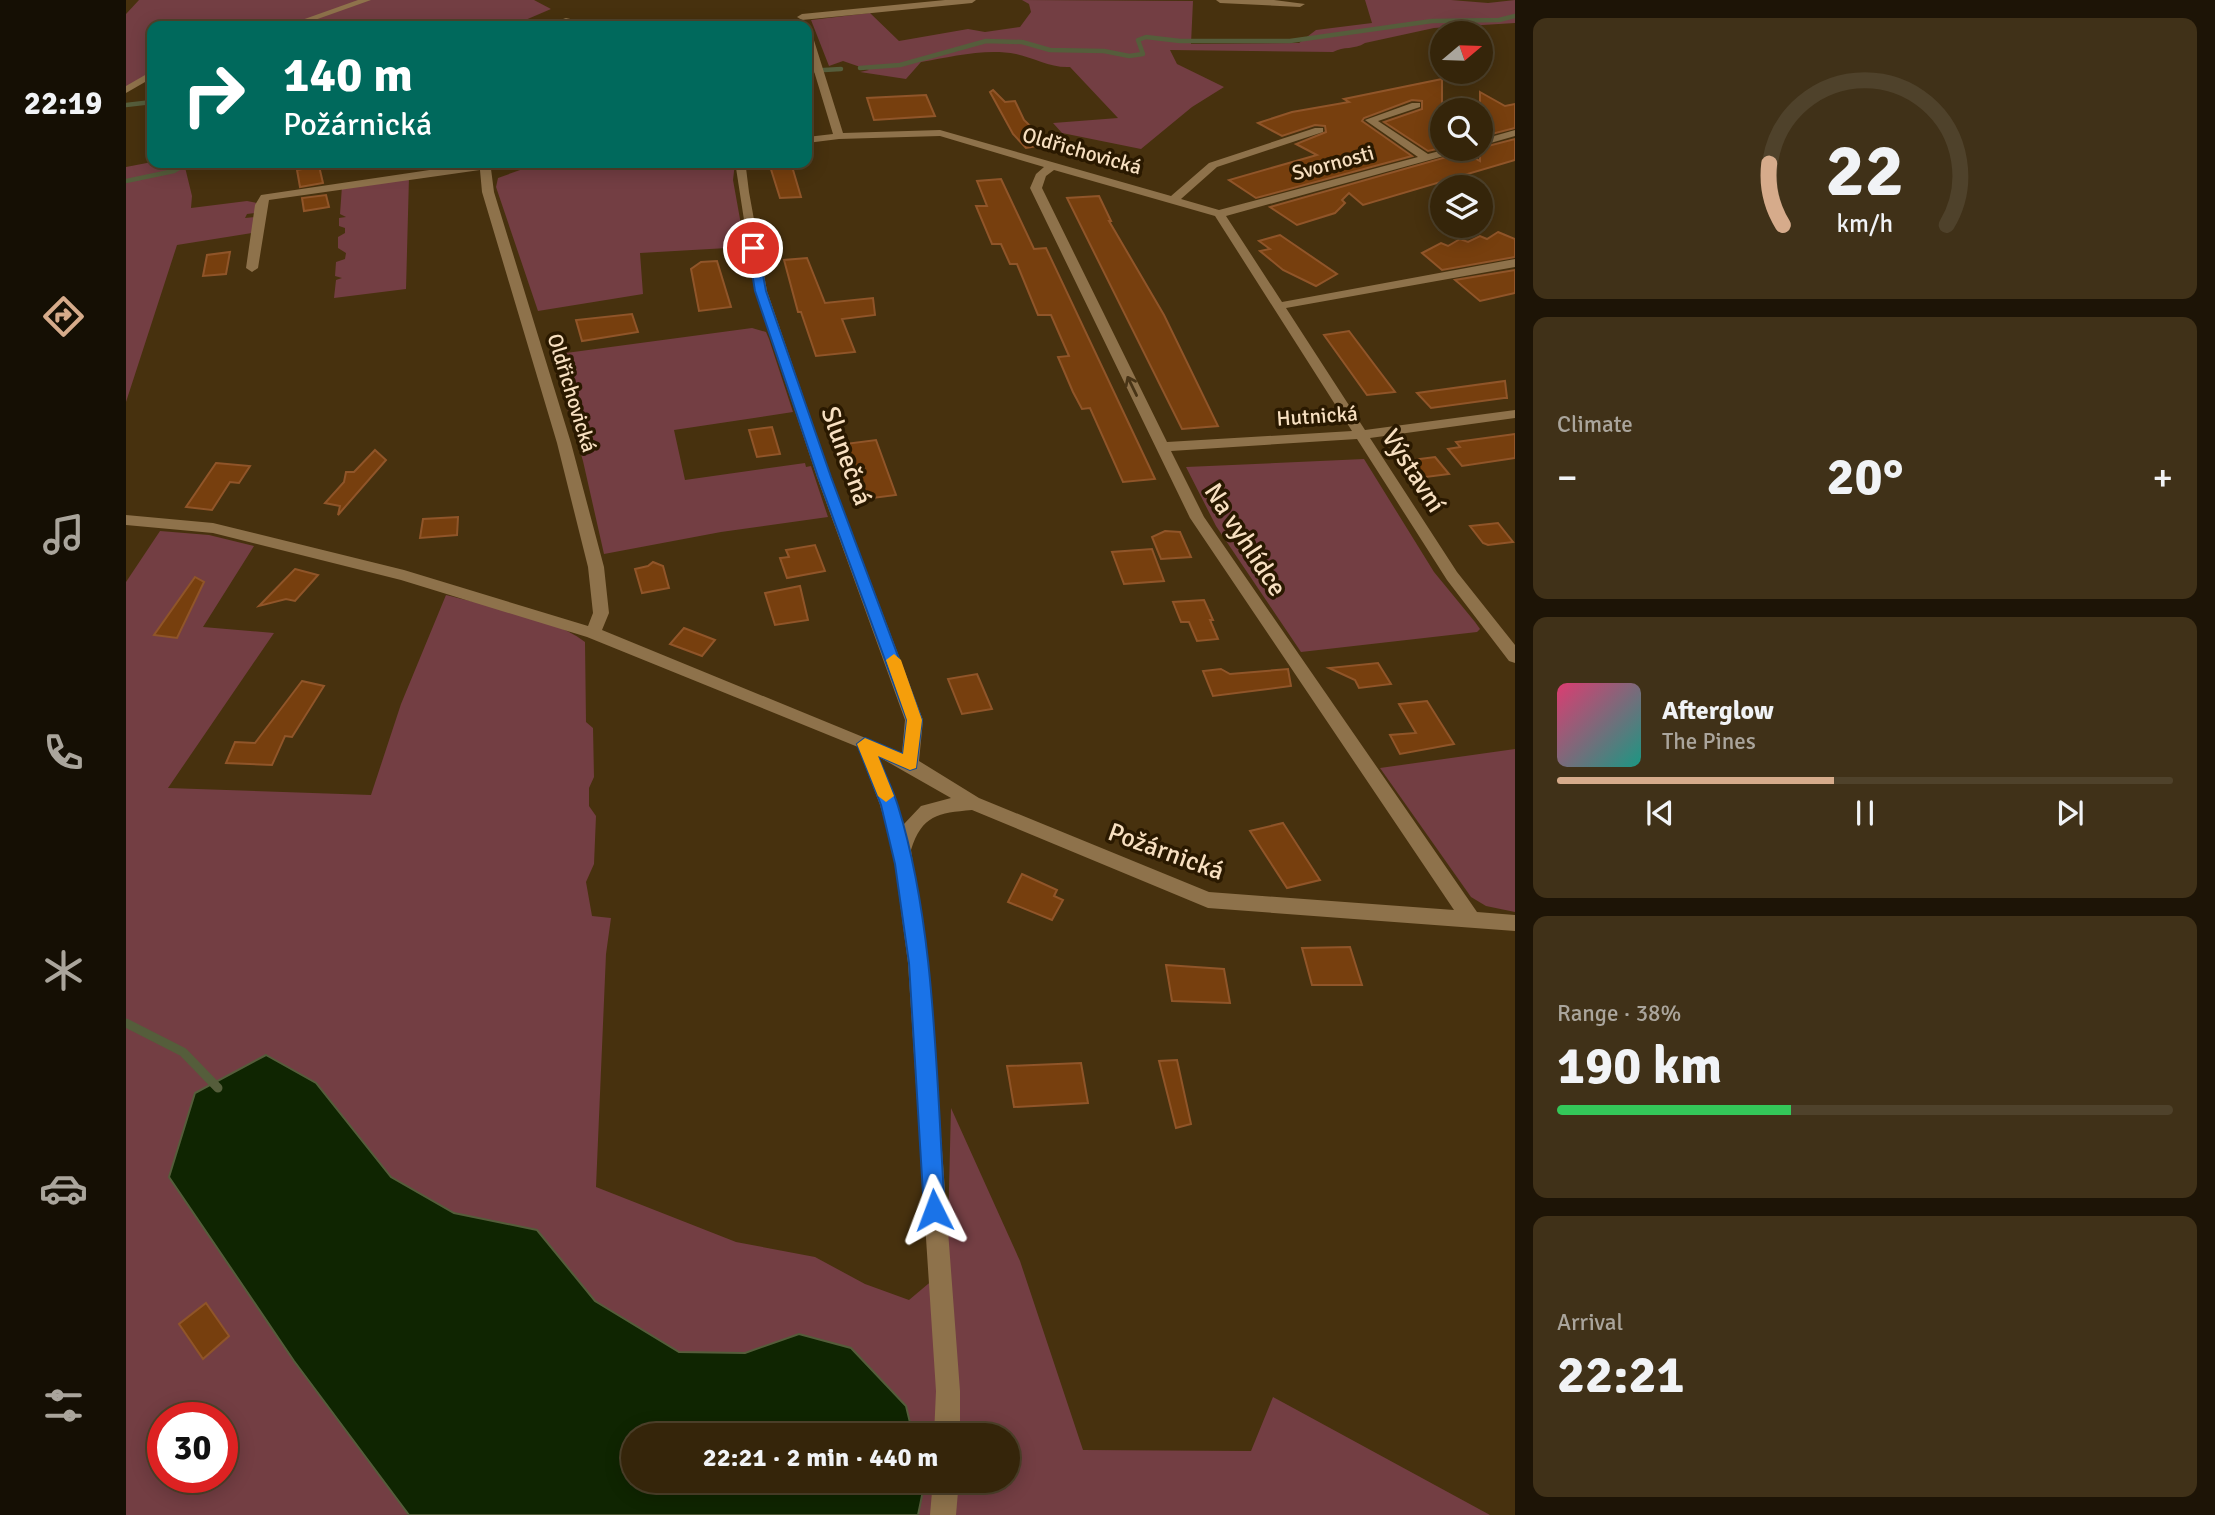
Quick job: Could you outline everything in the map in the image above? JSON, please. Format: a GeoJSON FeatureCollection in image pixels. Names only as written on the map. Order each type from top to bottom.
{"type":"FeatureCollection","features":[{"type":"Feature","properties":{"kind":"street"},"geometry":{"type":"LineString","coordinates":[[305,21],[367,0]]}},
{"type":"Feature","properties":{"kind":"street"},"geometry":{"type":"LineString","coordinates":[[802,18],[972,0]]}},
{"type":"Feature","properties":{"kind":"street"},"geometry":{"type":"LineString","coordinates":[[1220,0],[1300,4]]}},
{"type":"Feature","properties":{"kind":"street"},"geometry":{"type":"LineString","coordinates":[[812,68],[839,136]]}},
{"type":"Feature","properties":{"kind":"street"},"geometry":{"type":"LineString","coordinates":[[126,90],[147,77]]}},
{"type":"Feature","properties":{"kind":"street"},"geometry":{"type":"LineString","coordinates":[[1416,104],[1370,120],[1426,157]]}},
{"type":"Feature","properties":{"kind":"street"},"geometry":{"type":"LineString","coordinates":[[1172,201],[1213,165],[1319,130]]}},
{"type":"Feature","properties":{"kind":"street","name":"Oldřichovická"},"geometry":{"type":"LineString","coordinates":[[812,139],[940,133],[1219,214]]}},
{"type":"Feature","properties":{"kind":"street"},"geometry":{"type":"LineString","coordinates":[[1493,139],[1515,133]]}},
{"type":"Feature","properties":{"kind":"street","name":"Svornosti"},"geometry":{"type":"LineString","coordinates":[[1219,214],[1430,156]]}},
{"type":"Feature","properties":{"kind":"street","name":"Na vyhlídce"},"geometry":{"type":"LineString","coordinates":[[1054,165],[1041,174],[1036,188],[1197,518],[1471,919]]}},
{"type":"Feature","properties":{"kind":"street"},"geometry":{"type":"LineString","coordinates":[[252,268],[265,197],[458,168]]}},
{"type":"Feature","properties":{"kind":"street","name":"Oldřichovická"},"geometry":{"type":"LineString","coordinates":[[485,168],[488,192],[564,443],[596,567],[601,612],[593,634]]}},
{"type":"Feature","properties":{"kind":"street","name":"Slunečná"},"geometry":{"type":"LineString","coordinates":[[740,168],[761,291],[824,477],[914,720],[910,764]]}},
{"type":"Feature","properties":{"kind":"street","name":"Výstavní"},"geometry":{"type":"LineString","coordinates":[[1219,214],[1452,576],[1515,657]]}},
{"type":"Feature","properties":{"kind":"street"},"geometry":{"type":"LineString","coordinates":[[1278,306],[1515,263]]}},
{"type":"Feature","properties":{"kind":"street","name":"Hutnická"},"geometry":{"type":"LineString","coordinates":[[1162,447],[1361,435],[1515,414]]}},
{"type":"Feature","properties":{"kind":"street"},"geometry":{"type":"LineString","coordinates":[[126,520],[212,528],[404,575],[593,634],[865,744],[889,805],[902,849],[919,976],[948,1391],[947,1423]]}},
{"type":"Feature","properties":{"kind":"street","name":"Požárnická"},"geometry":{"type":"LineString","coordinates":[[865,744],[910,764],[973,803],[1208,900],[1515,923]]}},
{"type":"Feature","properties":{"kind":"street"},"geometry":{"type":"LineString","coordinates":[[902,849],[907,831],[918,816],[935,806],[973,803]]}},
{"type":"Feature","properties":{"kind":"street"},"geometry":{"type":"LineString","coordinates":[[944,1512],[945,1493]]}},
{"type":"Feature","properties":{"kind":"shaded area"},"geometry":{"type":"Polygon","coordinates":[[[139,0],[534,0],[551,9],[523,21],[147,21],[147,75],[126,87],[126,14],[139,0]]]}},
{"type":"Feature","properties":{"kind":"shaded area"},"geometry":{"type":"Polygon","coordinates":[[[1022,0],[1193,1],[1191,44],[1299,43],[1316,30],[1372,23],[1365,0],[1488,3],[1515,0],[1515,23],[1430,21],[1430,29],[1333,52],[1170,50],[1177,64],[1224,87],[1192,107],[1141,149],[1062,133],[1053,123],[1118,118],[1070,67],[1016,54],[992,52],[921,62],[906,79],[860,72],[869,70],[843,61],[829,66],[811,20],[870,13],[899,41],[968,29],[985,32],[1020,27],[1031,12],[1029,4],[1022,0]]]}},
{"type":"Feature","properties":{"kind":"shaded area"},"geometry":{"type":"Polygon","coordinates":[[[147,163],[147,168],[185,168],[192,196],[191,208],[247,201],[257,203],[255,213],[247,214],[245,218],[255,217],[252,233],[177,245],[126,402],[126,167],[147,163]]]}},
{"type":"Feature","properties":{"kind":"shaded area"},"geometry":{"type":"Polygon","coordinates":[[[734,168],[733,180],[745,247],[640,253],[643,294],[538,311],[496,187],[498,178],[520,170],[734,168]]]}},
{"type":"Feature","properties":{"kind":"shaded area"},"geometry":{"type":"Polygon","coordinates":[[[409,177],[406,289],[334,298],[336,280],[342,278],[335,276],[336,262],[345,259],[346,253],[338,248],[338,237],[345,233],[345,228],[339,226],[339,218],[346,217],[340,214],[342,186],[409,177]]]}},
{"type":"Feature","properties":{"kind":"shaded area"},"geometry":{"type":"Polygon","coordinates":[[[752,328],[766,332],[793,412],[674,430],[685,480],[805,463],[806,467],[811,466],[828,517],[721,532],[604,554],[583,461],[551,355],[752,328]]]}},
{"type":"Feature","properties":{"kind":"shaded area"},"geometry":{"type":"Polygon","coordinates":[[[1364,459],[1434,572],[1480,629],[1477,632],[1301,652],[1216,526],[1186,467],[1364,459]]]}},
{"type":"Feature","properties":{"kind":"shaded area"},"geometry":{"type":"Polygon","coordinates":[[[160,531],[209,535],[254,546],[203,627],[274,633],[168,788],[371,795],[401,704],[446,595],[537,619],[585,642],[586,722],[593,728],[594,777],[589,788],[589,806],[596,816],[594,864],[586,882],[592,916],[611,918],[606,954],[596,1187],[736,1242],[815,1257],[865,1284],[909,1300],[947,1268],[951,1108],[1020,1261],[1083,1450],[1251,1451],[1273,1397],[1490,1515],[918,1515],[923,1493],[1020,1493],[1020,1423],[910,1423],[906,1406],[800,1334],[745,1353],[679,1352],[595,1301],[537,1230],[454,1213],[391,1177],[316,1083],[294,1361],[409,1515],[126,1515],[126,582],[160,531]]]}},
{"type":"Feature","properties":{"kind":"shaded area"},"geometry":{"type":"Polygon","coordinates":[[[1515,749],[1515,912],[1486,906],[1471,897],[1380,768],[1515,749]]]}},
{"type":"Feature","properties":{"kind":"shaded area"},"geometry":{"type":"Polygon","coordinates":[[[266,1055],[316,1083],[391,1177],[454,1213],[537,1230],[595,1301],[679,1352],[745,1353],[799,1334],[851,1348],[906,1406],[910,1423],[621,1423],[621,1493],[923,1493],[918,1515],[409,1515],[294,1361],[169,1177],[195,1093],[266,1055]]]}},
{"type":"Feature","properties":{"kind":"building"},"geometry":{"type":"Polygon","coordinates":[[[1430,81],[1430,84],[1442,84],[1442,98],[1430,98],[1430,151],[1384,122],[1422,109],[1422,101],[1412,100],[1362,121],[1412,156],[1256,198],[1229,180],[1317,155],[1296,144],[1326,132],[1325,126],[1315,125],[1282,136],[1258,123],[1292,112],[1349,102],[1344,99],[1430,81]]]}},
{"type":"Feature","properties":{"kind":"building"},"geometry":{"type":"Polygon","coordinates":[[[993,90],[1005,102],[1015,101],[1024,120],[1049,144],[1026,148],[1013,134],[990,92],[993,90]]]}},
{"type":"Feature","properties":{"kind":"building"},"geometry":{"type":"Polygon","coordinates":[[[1480,92],[1491,98],[1480,98],[1480,92]]]}},
{"type":"Feature","properties":{"kind":"building"},"geometry":{"type":"Polygon","coordinates":[[[926,95],[935,116],[874,120],[867,98],[926,95]]]}},
{"type":"Feature","properties":{"kind":"building"},"geometry":{"type":"Polygon","coordinates":[[[1493,99],[1505,106],[1515,104],[1515,128],[1493,134],[1493,99]]]}},
{"type":"Feature","properties":{"kind":"building"},"geometry":{"type":"Polygon","coordinates":[[[1515,139],[1515,160],[1464,175],[1430,175],[1430,185],[1363,205],[1349,193],[1342,200],[1345,203],[1335,213],[1297,225],[1270,207],[1432,161],[1493,161],[1493,145],[1515,139]]]}},
{"type":"Feature","properties":{"kind":"building"},"geometry":{"type":"Polygon","coordinates":[[[319,168],[323,183],[300,187],[297,170],[319,168]]]}},
{"type":"Feature","properties":{"kind":"building"},"geometry":{"type":"Polygon","coordinates":[[[771,168],[792,168],[801,197],[780,198],[771,168]]]}},
{"type":"Feature","properties":{"kind":"building"},"geometry":{"type":"Polygon","coordinates":[[[1001,179],[1034,249],[1046,248],[1155,479],[1123,482],[1090,408],[1082,409],[1073,392],[1058,357],[1069,356],[1051,315],[1038,315],[1017,264],[1010,264],[1001,244],[992,244],[976,206],[987,206],[977,181],[1001,179]]]}},
{"type":"Feature","properties":{"kind":"building"},"geometry":{"type":"Polygon","coordinates":[[[326,195],[329,207],[304,211],[302,198],[326,195]]]}},
{"type":"Feature","properties":{"kind":"building"},"geometry":{"type":"Polygon","coordinates":[[[1099,196],[1109,221],[1164,315],[1218,426],[1182,429],[1067,198],[1099,196]]]}},
{"type":"Feature","properties":{"kind":"building"},"geometry":{"type":"Polygon","coordinates":[[[1498,232],[1515,239],[1515,257],[1442,270],[1422,253],[1441,243],[1448,246],[1460,239],[1468,242],[1476,238],[1493,238],[1498,232]]]}},
{"type":"Feature","properties":{"kind":"building"},"geometry":{"type":"Polygon","coordinates":[[[1280,235],[1337,274],[1316,286],[1283,270],[1260,251],[1270,249],[1259,241],[1280,235]]]}},
{"type":"Feature","properties":{"kind":"building"},"geometry":{"type":"Polygon","coordinates":[[[230,252],[226,274],[203,276],[207,255],[230,252]]]}},
{"type":"Feature","properties":{"kind":"building"},"geometry":{"type":"Polygon","coordinates":[[[807,258],[825,303],[873,298],[875,315],[842,319],[855,352],[816,356],[801,312],[798,312],[784,260],[807,258]]]}},
{"type":"Feature","properties":{"kind":"building"},"geometry":{"type":"Polygon","coordinates":[[[717,261],[731,307],[699,311],[691,269],[701,262],[717,261]]]}},
{"type":"Feature","properties":{"kind":"building"},"geometry":{"type":"Polygon","coordinates":[[[1515,270],[1515,293],[1480,301],[1455,280],[1515,270]]]}},
{"type":"Feature","properties":{"kind":"building"},"geometry":{"type":"Polygon","coordinates":[[[632,314],[638,332],[582,341],[576,320],[632,314]]]}},
{"type":"Feature","properties":{"kind":"building"},"geometry":{"type":"Polygon","coordinates":[[[1349,331],[1395,392],[1367,395],[1324,335],[1349,331]]]}},
{"type":"Feature","properties":{"kind":"building"},"geometry":{"type":"Polygon","coordinates":[[[1505,381],[1507,398],[1431,408],[1417,393],[1505,381]]]}},
{"type":"Feature","properties":{"kind":"building"},"geometry":{"type":"Polygon","coordinates":[[[772,427],[780,454],[757,457],[749,430],[772,427]]]}},
{"type":"Feature","properties":{"kind":"building"},"geometry":{"type":"Polygon","coordinates":[[[1515,434],[1515,458],[1462,466],[1448,449],[1460,447],[1456,442],[1515,434]]]}},
{"type":"Feature","properties":{"kind":"building"},"geometry":{"type":"Polygon","coordinates":[[[876,440],[896,495],[865,499],[845,444],[876,440]]]}},
{"type":"Feature","properties":{"kind":"building"},"geometry":{"type":"Polygon","coordinates":[[[375,450],[386,460],[338,515],[340,506],[325,503],[344,482],[346,472],[354,472],[375,450]]]}},
{"type":"Feature","properties":{"kind":"building"},"geometry":{"type":"Polygon","coordinates":[[[1435,457],[1449,474],[1418,478],[1404,461],[1435,457]]]}},
{"type":"Feature","properties":{"kind":"building"},"geometry":{"type":"Polygon","coordinates":[[[216,463],[250,466],[239,483],[230,482],[212,510],[186,507],[216,463]]]}},
{"type":"Feature","properties":{"kind":"building"},"geometry":{"type":"Polygon","coordinates":[[[458,517],[457,535],[420,538],[423,519],[458,517]]]}},
{"type":"Feature","properties":{"kind":"building"},"geometry":{"type":"Polygon","coordinates":[[[1498,523],[1513,542],[1488,545],[1483,543],[1470,526],[1498,523]]]}},
{"type":"Feature","properties":{"kind":"building"},"geometry":{"type":"Polygon","coordinates":[[[1165,531],[1180,532],[1191,557],[1161,559],[1152,537],[1165,531]]]}},
{"type":"Feature","properties":{"kind":"building"},"geometry":{"type":"Polygon","coordinates":[[[815,545],[825,571],[787,578],[780,558],[789,557],[786,550],[815,545]]]}},
{"type":"Feature","properties":{"kind":"building"},"geometry":{"type":"Polygon","coordinates":[[[1152,549],[1164,581],[1124,584],[1112,552],[1152,549]]]}},
{"type":"Feature","properties":{"kind":"building"},"geometry":{"type":"Polygon","coordinates":[[[653,562],[663,566],[669,588],[642,593],[635,569],[653,562]]]}},
{"type":"Feature","properties":{"kind":"building"},"geometry":{"type":"Polygon","coordinates":[[[295,569],[318,575],[295,601],[286,599],[259,606],[295,569]]]}},
{"type":"Feature","properties":{"kind":"building"},"geometry":{"type":"Polygon","coordinates":[[[195,577],[204,582],[177,638],[154,635],[195,577]]]}},
{"type":"Feature","properties":{"kind":"building"},"geometry":{"type":"Polygon","coordinates":[[[800,586],[808,620],[775,625],[765,593],[800,586]]]}},
{"type":"Feature","properties":{"kind":"building"},"geometry":{"type":"Polygon","coordinates":[[[1204,600],[1218,639],[1197,641],[1189,622],[1181,622],[1173,602],[1204,600]]]}},
{"type":"Feature","properties":{"kind":"building"},"geometry":{"type":"Polygon","coordinates":[[[684,628],[715,640],[702,656],[670,644],[684,628]]]}},
{"type":"Feature","properties":{"kind":"building"},"geometry":{"type":"Polygon","coordinates":[[[1378,663],[1391,684],[1359,688],[1355,680],[1329,668],[1378,663]]]}},
{"type":"Feature","properties":{"kind":"building"},"geometry":{"type":"Polygon","coordinates":[[[1221,669],[1230,674],[1288,669],[1291,686],[1213,696],[1203,671],[1221,669]]]}},
{"type":"Feature","properties":{"kind":"building"},"geometry":{"type":"Polygon","coordinates":[[[977,674],[992,709],[962,714],[948,679],[977,674]]]}},
{"type":"Feature","properties":{"kind":"building"},"geometry":{"type":"Polygon","coordinates":[[[302,681],[324,686],[292,737],[285,736],[272,765],[226,763],[235,742],[255,743],[302,681]]]}},
{"type":"Feature","properties":{"kind":"building"},"geometry":{"type":"Polygon","coordinates":[[[1427,701],[1454,744],[1400,754],[1390,735],[1416,733],[1399,704],[1427,701]]]}},
{"type":"Feature","properties":{"kind":"building"},"geometry":{"type":"Polygon","coordinates":[[[1283,823],[1320,880],[1287,888],[1250,831],[1283,823]]]}},
{"type":"Feature","properties":{"kind":"building"},"geometry":{"type":"Polygon","coordinates":[[[1022,874],[1057,890],[1054,896],[1063,900],[1052,920],[1008,902],[1022,874]]]}},
{"type":"Feature","properties":{"kind":"building"},"geometry":{"type":"Polygon","coordinates":[[[1350,947],[1362,985],[1312,985],[1302,948],[1350,947]]]}},
{"type":"Feature","properties":{"kind":"building"},"geometry":{"type":"Polygon","coordinates":[[[1166,965],[1224,969],[1230,1003],[1172,1001],[1166,965]]]}},
{"type":"Feature","properties":{"kind":"building"},"geometry":{"type":"Polygon","coordinates":[[[1177,1060],[1191,1124],[1176,1128],[1159,1061],[1177,1060]]]}},
{"type":"Feature","properties":{"kind":"building"},"geometry":{"type":"Polygon","coordinates":[[[1081,1063],[1088,1103],[1014,1107],[1007,1066],[1081,1063]]]}},
{"type":"Feature","properties":{"kind":"building"},"geometry":{"type":"Polygon","coordinates":[[[206,1303],[229,1336],[203,1359],[179,1324],[206,1303]]]}},
{"type":"Feature","properties":{"kind":"waterway"},"geometry":{"type":"LineString","coordinates":[[860,68],[900,65],[986,41],[1022,42],[1050,50],[1104,51],[1129,56],[1143,54],[1138,40],[1146,37],[1180,41],[1290,41],[1432,21],[1499,20],[1515,16]]}},
{"type":"Feature","properties":{"kind":"waterway"},"geometry":{"type":"LineString","coordinates":[[812,71],[841,69]]}},
{"type":"Feature","properties":{"kind":"waterway"},"geometry":{"type":"LineString","coordinates":[[126,105],[147,103]]}},
{"type":"Feature","properties":{"kind":"waterway"},"geometry":{"type":"LineString","coordinates":[[126,181],[179,168]]}},
{"type":"Feature","properties":{"kind":"waterway"},"geometry":{"type":"LineString","coordinates":[[126,1023],[183,1052],[218,1088]]}},
{"type":"Feature","properties":{"kind":"slow traffic"},"geometry":{"type":"LineString","coordinates":[[886,796],[865,744],[910,764],[914,720],[894,660]]}},
{"type":"Feature","properties":{"kind":"route"},"geometry":{"type":"LineString","coordinates":[[753,248],[761,291],[824,477],[914,720],[910,764],[865,744],[880,778],[902,849],[918,963],[934,1210]]}}]}
